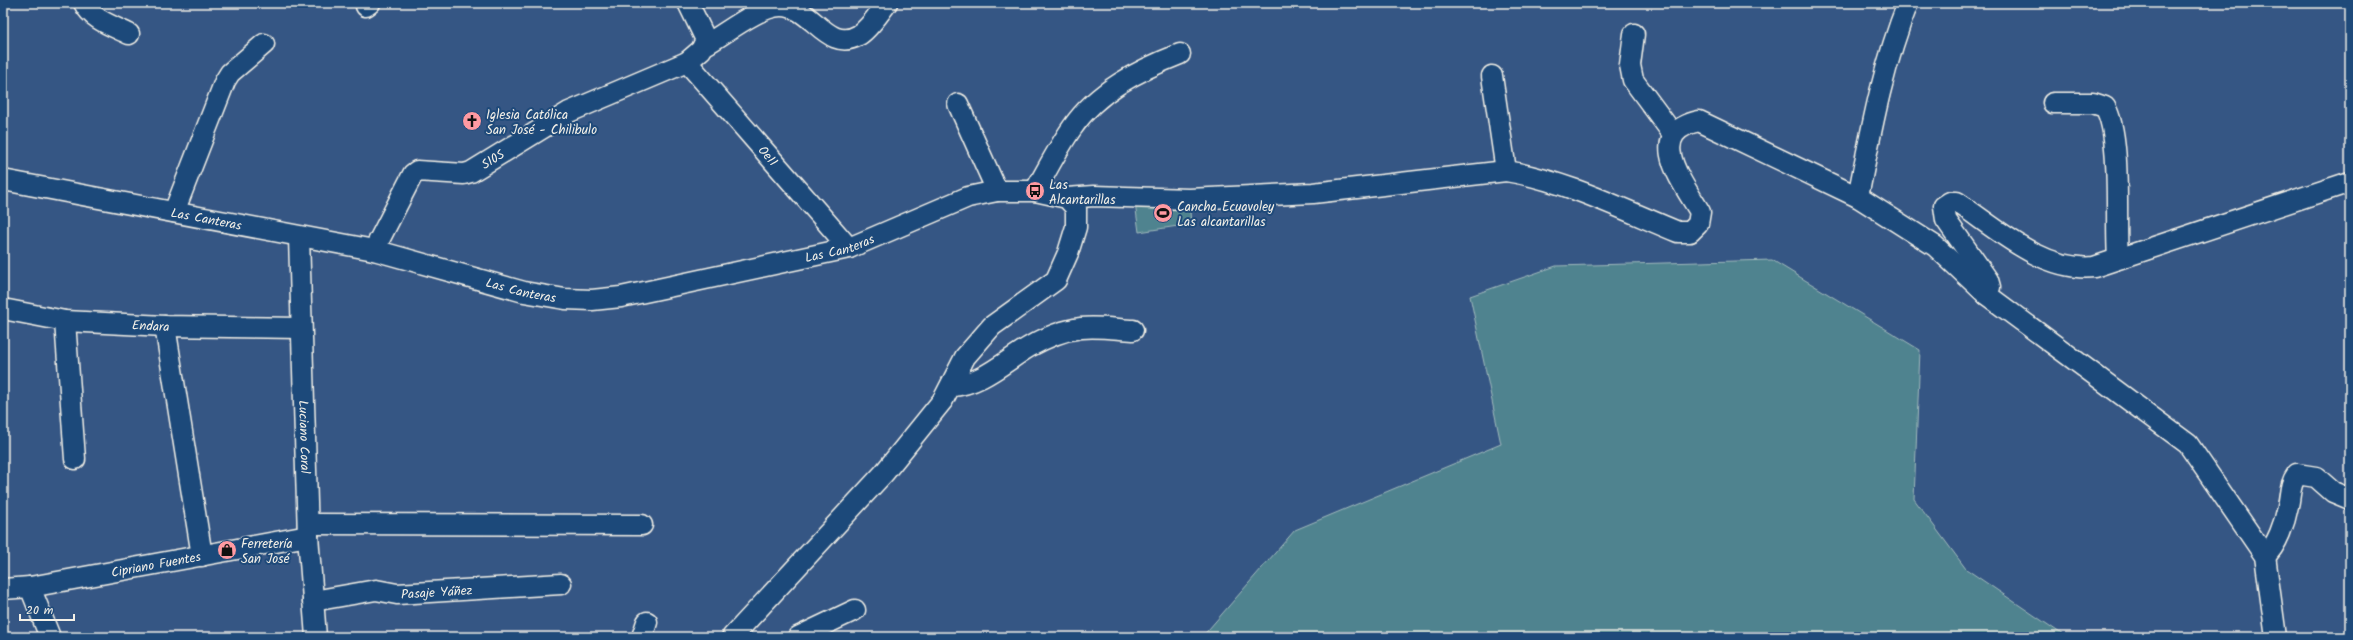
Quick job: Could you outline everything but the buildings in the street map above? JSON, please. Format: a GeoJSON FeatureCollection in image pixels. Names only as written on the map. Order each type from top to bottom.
{"type":"FeatureCollection","features":[{"type":"Feature","properties":{"kind":"street"},"geometry":{"type":"LineString","coordinates":[[84,3],[87,10],[98,19],[129,34]]}},
{"type":"Feature","properties":{"kind":"street"},"geometry":{"type":"LineString","coordinates":[[688,3],[706,40],[705,45]]}},
{"type":"Feature","properties":{"kind":"street","name":"S10S"},"geometry":{"type":"LineString","coordinates":[[374,250],[413,174],[417,171],[464,174],[471,172],[569,112],[687,62],[705,45],[764,10],[780,6],[796,8],[804,12],[828,35],[836,38],[851,38],[865,30],[887,3]]}},
{"type":"Feature","properties":{"kind":"street"},"geometry":{"type":"LineString","coordinates":[[1858,197],[1880,87],[1893,39],[1908,3]]}},
{"type":"Feature","properties":{"kind":"street"},"geometry":{"type":"LineString","coordinates":[[1634,34],[1630,65],[1633,80],[1673,134],[1686,124],[1699,121],[1858,197],[1935,246],[1987,295],[2188,444],[2264,556],[2276,637]]}},
{"type":"Feature","properties":{"kind":"street"},"geometry":{"type":"LineString","coordinates":[[174,212],[224,81],[230,73],[264,44]]}},
{"type":"Feature","properties":{"kind":"street"},"geometry":{"type":"LineString","coordinates":[[1034,191],[1072,127],[1092,105],[1138,72],[1180,54]]}},
{"type":"Feature","properties":{"kind":"street","name":"Oe11"},"geometry":{"type":"LineString","coordinates":[[687,62],[849,248]]}},
{"type":"Feature","properties":{"kind":"street"},"geometry":{"type":"LineString","coordinates":[[1492,76],[1506,171]]}},
{"type":"Feature","properties":{"kind":"street"},"geometry":{"type":"LineString","coordinates":[[2053,104],[2093,103],[2105,107],[2111,116],[2115,146],[2118,258]]}},
{"type":"Feature","properties":{"kind":"street"},"geometry":{"type":"LineString","coordinates":[[958,104],[997,191]]}},
{"type":"Feature","properties":{"kind":"street","name":"Las Canteras"},"geometry":{"type":"LineString","coordinates":[[3,180],[374,250],[524,292],[566,299],[592,300],[620,297],[849,248],[968,197],[997,191],[1034,191],[1067,198],[1094,196],[1189,199],[1313,193],[1506,171],[1522,174],[1597,199],[1678,232],[1690,232],[1698,224],[1700,212],[1677,172],[1669,150],[1673,134]]}},
{"type":"Feature","properties":{"kind":"street"},"geometry":{"type":"LineString","coordinates":[[1987,295],[1990,287],[1988,280],[1946,220],[1944,206],[1950,202],[1957,202],[2039,257],[2056,264],[2076,269],[2088,268],[2350,182]]}},
{"type":"Feature","properties":{"kind":"street"},"geometry":{"type":"LineString","coordinates":[[732,637],[884,473],[943,400],[965,357],[992,326],[1056,280],[1068,253],[1076,227],[1076,208],[1067,198]]}},
{"type":"Feature","properties":{"kind":"street","name":"Luciano Coral"},"geometry":{"type":"LineString","coordinates":[[299,237],[300,328],[308,530],[316,637]]}},
{"type":"Feature","properties":{"kind":"street","name":"Endara"},"geometry":{"type":"LineString","coordinates":[[3,310],[65,321],[165,326],[300,328]]}},
{"type":"Feature","properties":{"kind":"street"},"geometry":{"type":"LineString","coordinates":[[65,321],[75,459]]}},
{"type":"Feature","properties":{"kind":"street"},"geometry":{"type":"LineString","coordinates":[[165,326],[202,556]]}},
{"type":"Feature","properties":{"kind":"street"},"geometry":{"type":"LineString","coordinates":[[951,386],[969,383],[1014,358],[1030,347],[1054,336],[1080,328],[1133,330]]}},
{"type":"Feature","properties":{"kind":"street"},"geometry":{"type":"LineString","coordinates":[[2264,556],[2272,550],[2288,507],[2290,485],[2296,474],[2316,477],[2333,492],[2350,499]]}},
{"type":"Feature","properties":{"kind":"street","name":"Cipriano Fuentes"},"geometry":{"type":"LineString","coordinates":[[3,589],[30,587],[202,556],[308,530],[642,525]]}},
{"type":"Feature","properties":{"kind":"street","name":"Pasaje Yáñez"},"geometry":{"type":"LineString","coordinates":[[313,601],[376,590],[397,594],[561,584]]}},
{"type":"Feature","properties":{"kind":"street"},"geometry":{"type":"LineString","coordinates":[[30,587],[50,637]]}},
{"type":"Feature","properties":{"kind":"street"},"geometry":{"type":"LineString","coordinates":[[798,637],[855,610]]}},
{"type":"Feature","properties":{"kind":"green space","name":"Cancha Ecuavoley Las alcantarillas"},"geometry":{"type":"Polygon","coordinates":[[[1189,199],[1191,224],[1139,232],[1135,203],[1189,199]]]}},
{"type":"Feature","properties":{"kind":"green space"},"geometry":{"type":"Polygon","coordinates":[[[1772,260],[1920,350],[1914,499],[1966,569],[2066,637],[1202,637],[1295,530],[1501,444],[1470,296],[1556,266],[1772,260]]]}},
{"type":"Feature","properties":{"kind":"place","name":"Iglesia Católica San José - Chilibulo"},"geometry":{"type":"Point","coordinates":[472,121]}},
{"type":"Feature","properties":{"kind":"place","name":"Las Alcantarillas"},"geometry":{"type":"Point","coordinates":[1035,191]}},
{"type":"Feature","properties":{"kind":"place","name":"Cancha Ecuavoley Las alcantarillas"},"geometry":{"type":"Point","coordinates":[1163,213]}},
{"type":"Feature","properties":{"kind":"place","name":"Ferretería San José"},"geometry":{"type":"Point","coordinates":[227,550]}}]}
